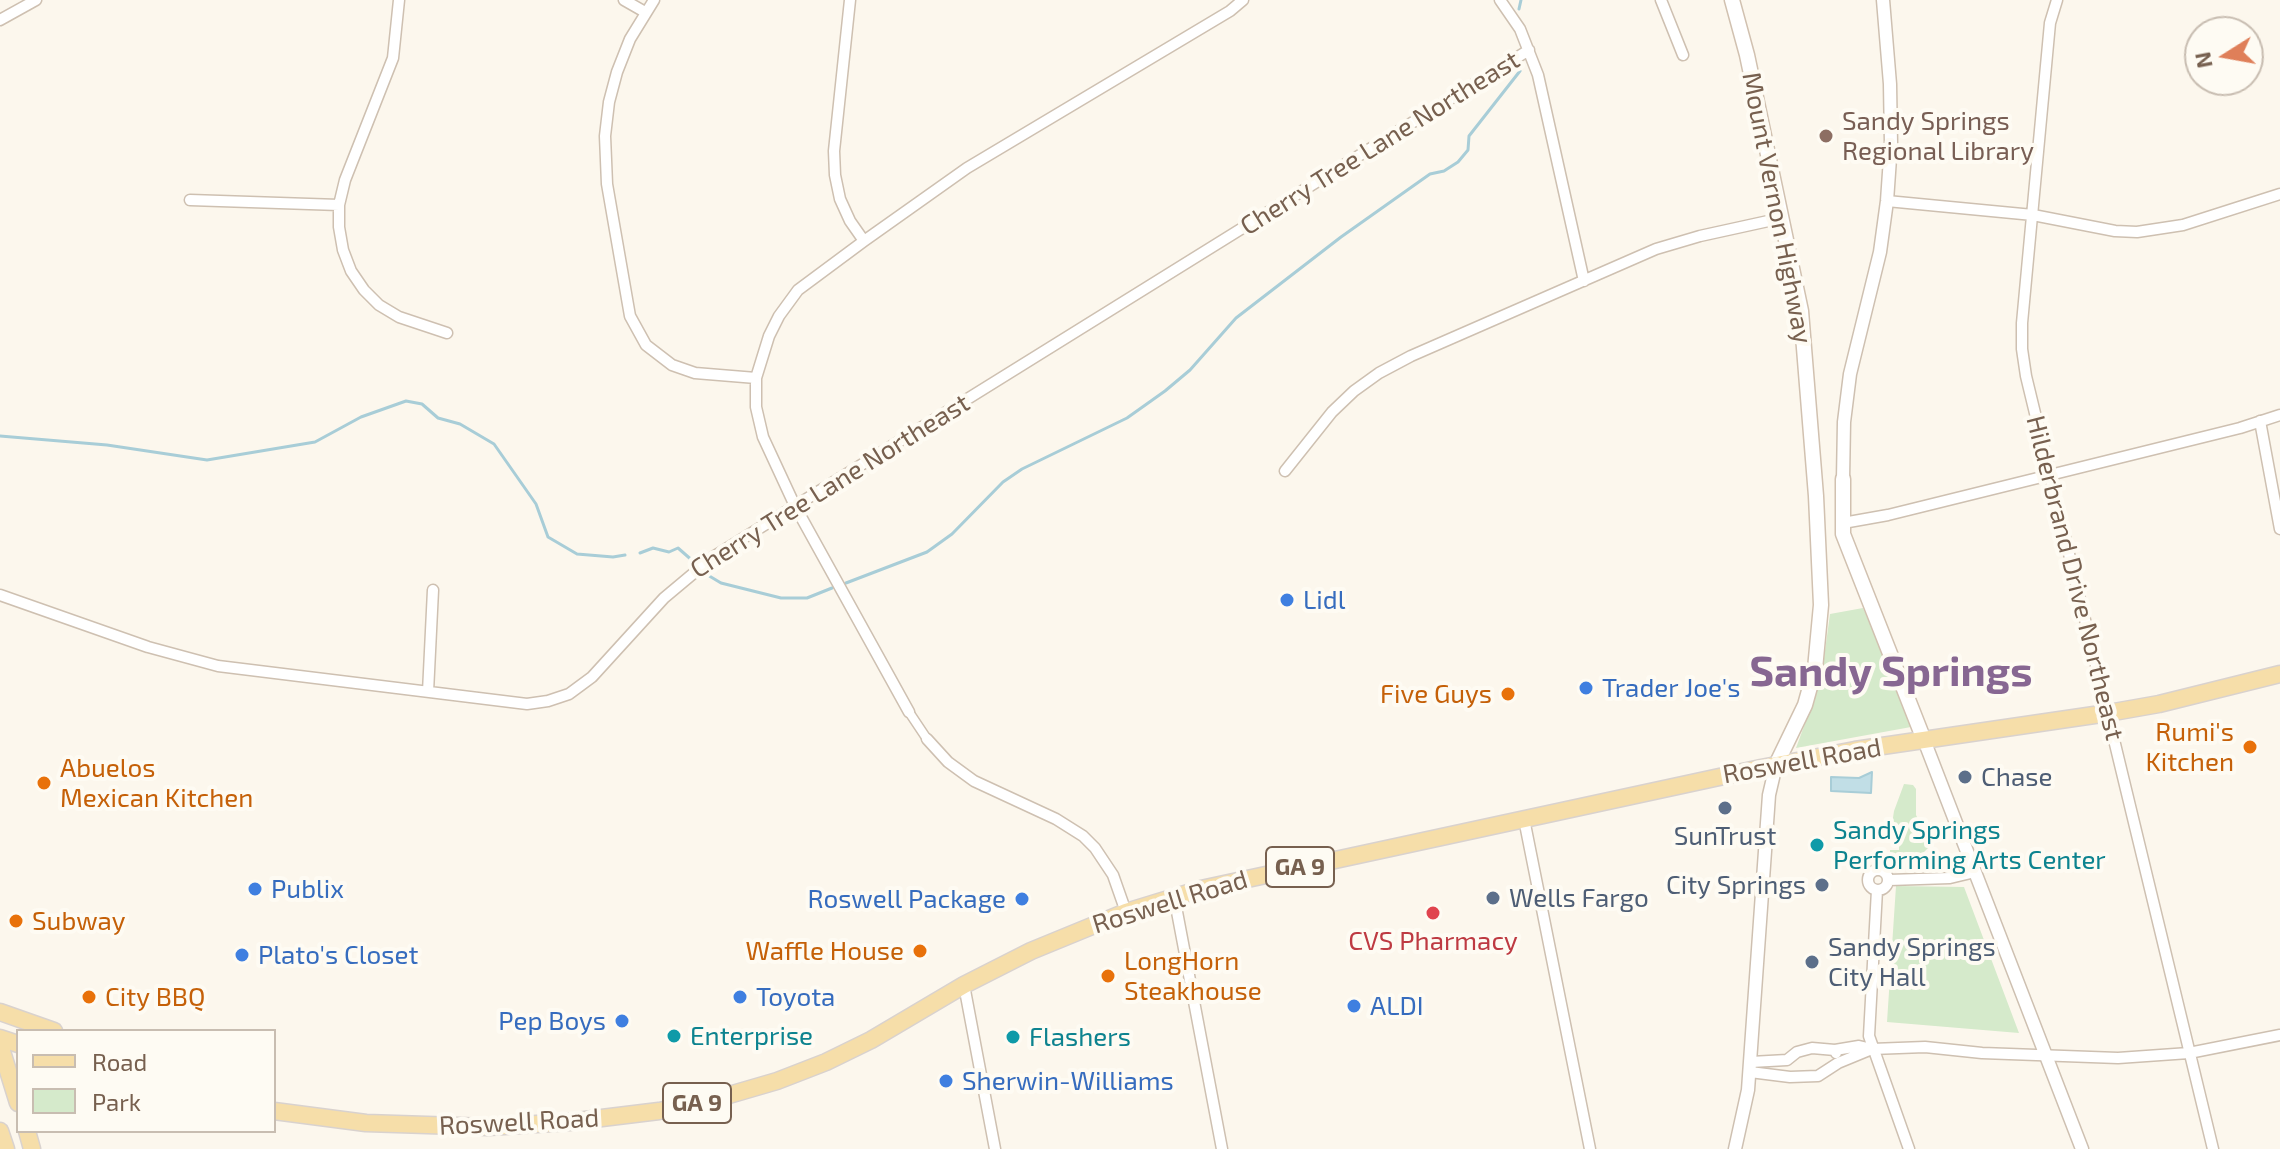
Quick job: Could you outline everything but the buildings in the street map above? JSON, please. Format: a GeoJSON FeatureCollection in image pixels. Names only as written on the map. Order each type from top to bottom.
{"type":"FeatureCollection","features":[{"type":"Feature","properties":{"kind":"main road","name":"Mount Vernon Highway"},"geometry":{"type":"LineString","coordinates":[[1732,0],[1801,311],[1820,598],[1815,669],[1805,705],[1776,765]]}},
{"type":"Feature","properties":{"kind":"main road"},"geometry":{"type":"LineString","coordinates":[[1843,479],[1843,534],[1924,740]]}},
{"type":"Feature","properties":{"kind":"main road","name":"Roswell Road"},"geometry":{"type":"LineString","coordinates":[[276,1111],[366,1123],[440,1127],[542,1125],[659,1111],[728,1096],[826,1062],[1031,951],[1174,896],[1776,765],[2108,713],[2174,701],[2280,674]]}},
{"type":"Feature","properties":{"kind":"main road"},"geometry":{"type":"LineString","coordinates":[[0,1012],[48,1029]]}},
{"type":"Feature","properties":{"kind":"main road"},"geometry":{"type":"LineString","coordinates":[[0,1045],[16,1096]]}},
{"type":"Feature","properties":{"kind":"main road"},"geometry":{"type":"LineString","coordinates":[[0,1131],[6,1149]]}},
{"type":"Feature","properties":{"kind":"street"},"geometry":{"type":"LineString","coordinates":[[0,20],[36,0]]}},
{"type":"Feature","properties":{"kind":"street"},"geometry":{"type":"LineString","coordinates":[[399,0],[393,58],[345,180],[339,205],[339,227],[351,271],[379,305],[399,317],[447,333]]}},
{"type":"Feature","properties":{"kind":"street"},"geometry":{"type":"LineString","coordinates":[[624,0],[645,12]]}},
{"type":"Feature","properties":{"kind":"street"},"geometry":{"type":"LineString","coordinates":[[654,0],[645,12],[617,72],[605,136],[607,184],[630,316],[646,345],[672,365],[695,373],[756,378]]}},
{"type":"Feature","properties":{"kind":"street"},"geometry":{"type":"LineString","coordinates":[[850,0],[834,151],[835,175],[840,199],[864,241]]}},
{"type":"Feature","properties":{"kind":"street"},"geometry":{"type":"LineString","coordinates":[[1126,912],[1113,875],[1083,836],[1056,819],[974,781],[948,762],[927,739],[795,506],[763,437],[756,407],[756,378],[769,336],[788,302],[810,279],[967,168],[1230,11],[1243,0]]}},
{"type":"Feature","properties":{"kind":"street"},"geometry":{"type":"LineString","coordinates":[[1500,0],[1511,14],[1538,75],[1584,281]]}},
{"type":"Feature","properties":{"kind":"street"},"geometry":{"type":"LineString","coordinates":[[1661,0],[1683,55]]}},
{"type":"Feature","properties":{"kind":"street"},"geometry":{"type":"LineString","coordinates":[[1843,479],[1844,422],[1850,374],[1880,252],[1887,201],[1891,144],[1890,84],[1883,0]]}},
{"type":"Feature","properties":{"kind":"street","name":"Hilderbrand Drive Northeast"},"geometry":{"type":"LineString","coordinates":[[2057,0],[2050,23],[2022,349],[2213,1149]]}},
{"type":"Feature","properties":{"kind":"street","name":"Cherry Tree Lane Northeast"},"geometry":{"type":"LineString","coordinates":[[0,595],[198,662],[527,704],[569,694],[592,677],[687,576],[1529,50]]}},
{"type":"Feature","properties":{"kind":"street"},"geometry":{"type":"LineString","coordinates":[[1887,201],[2033,215],[2115,231],[2159,231],[2280,194]]}},
{"type":"Feature","properties":{"kind":"street"},"geometry":{"type":"LineString","coordinates":[[190,200],[339,205]]}},
{"type":"Feature","properties":{"kind":"street"},"geometry":{"type":"LineString","coordinates":[[1285,471],[1332,412],[1379,373],[1411,356],[1678,241],[1782,218]]}},
{"type":"Feature","properties":{"kind":"street"},"geometry":{"type":"LineString","coordinates":[[1843,523],[1888,515],[2280,415]]}},
{"type":"Feature","properties":{"kind":"street"},"geometry":{"type":"LineString","coordinates":[[2260,421],[2280,529]]}},
{"type":"Feature","properties":{"kind":"street"},"geometry":{"type":"LineString","coordinates":[[428,692],[433,590]]}},
{"type":"Feature","properties":{"kind":"street"},"geometry":{"type":"LineString","coordinates":[[1924,740],[2082,1149]]}},
{"type":"Feature","properties":{"kind":"street"},"geometry":{"type":"LineString","coordinates":[[1735,1149],[1747,1101],[1769,795],[1776,765]]}},
{"type":"Feature","properties":{"kind":"street"},"geometry":{"type":"LineString","coordinates":[[1524,819],[1590,1149]]}},
{"type":"Feature","properties":{"kind":"street"},"geometry":{"type":"LineString","coordinates":[[1881,870],[1889,880],[1886,886],[1877,890],[1868,881],[1872,872],[1881,870]]}},
{"type":"Feature","properties":{"kind":"street"},"geometry":{"type":"LineString","coordinates":[[1889,880],[1950,878],[1975,872]]}},
{"type":"Feature","properties":{"kind":"street"},"geometry":{"type":"LineString","coordinates":[[1877,890],[1869,1036],[1909,1149]]}},
{"type":"Feature","properties":{"kind":"street"},"geometry":{"type":"LineString","coordinates":[[1174,896],[1222,1149]]}},
{"type":"Feature","properties":{"kind":"street"},"geometry":{"type":"LineString","coordinates":[[964,985],[995,1149]]}},
{"type":"Feature","properties":{"kind":"street"},"geometry":{"type":"LineString","coordinates":[[1750,1067],[1787,1060],[1797,1052],[1812,1048],[1925,1047],[2100,1059],[2189,1053],[2280,1035]]}},
{"type":"Feature","properties":{"kind":"street"},"geometry":{"type":"LineString","coordinates":[[1750,1067],[1790,1077],[1818,1076],[1838,1063],[1872,1049]]}},
{"type":"Feature","properties":{"kind":"street"},"geometry":{"type":"LineString","coordinates":[[1835,1050],[1838,1063]]}},
{"type":"Feature","properties":{"kind":"street"},"geometry":{"type":"LineString","coordinates":[[1787,1060],[1790,1077]]}},
{"type":"Feature","properties":{"kind":"green space"},"geometry":{"type":"Polygon","coordinates":[[[1863,608],[1911,727],[1796,748],[1821,680],[1830,614],[1863,608]]]}},
{"type":"Feature","properties":{"kind":"green space"},"geometry":{"type":"Polygon","coordinates":[[[1904,784],[1913,785],[1916,789],[1916,815],[1925,832],[1928,848],[1916,860],[1890,860],[1890,850],[1899,850],[1899,838],[1890,838],[1894,811],[1904,784]]]}},
{"type":"Feature","properties":{"kind":"green space"},"geometry":{"type":"Polygon","coordinates":[[[1896,886],[1964,887],[2019,1033],[1887,1022],[1896,886]]]}},
{"type":"Feature","properties":{"kind":"water"},"geometry":{"type":"Polygon","coordinates":[[[1872,772],[1871,793],[1831,791],[1831,777],[1859,778],[1872,772]]]}},
{"type":"Feature","properties":{"kind":"waterway"},"geometry":{"type":"LineString","coordinates":[[1519,9],[1521,0]]}},
{"type":"Feature","properties":{"kind":"waterway"},"geometry":{"type":"LineString","coordinates":[[846,583],[927,552],[952,534],[1003,482],[1022,469],[1127,418],[1165,391],[1190,370],[1236,318],[1341,237],[1430,174],[1444,171],[1458,162],[1468,150],[1469,136],[1520,71]]}},
{"type":"Feature","properties":{"kind":"waterway"},"geometry":{"type":"LineString","coordinates":[[0,436],[107,445],[207,460],[315,442],[361,417],[406,401],[422,404],[438,418],[460,424],[494,444],[536,504],[548,537],[577,554],[625,555]]}},
{"type":"Feature","properties":{"kind":"waterway"},"geometry":{"type":"LineString","coordinates":[[640,553],[653,548],[669,552],[678,548],[694,562]]}},
{"type":"Feature","properties":{"kind":"waterway"},"geometry":{"type":"LineString","coordinates":[[701,571],[721,583],[781,598],[807,598],[832,588]]}},
{"type":"Feature","properties":{"kind":"place","name":"Sandy Springs Regional Library"},"geometry":{"type":"Point","coordinates":[1826,136]}},
{"type":"Feature","properties":{"kind":"place","name":"Lidl"},"geometry":{"type":"Point","coordinates":[1287,600]}},
{"type":"Feature","properties":{"kind":"place","name":"Trader Joe's"},"geometry":{"type":"Point","coordinates":[1586,688]}},
{"type":"Feature","properties":{"kind":"place","name":"Five Guys"},"geometry":{"type":"Point","coordinates":[1508,694]}},
{"type":"Feature","properties":{"kind":"place","name":"Rumi's Kitchen"},"geometry":{"type":"Point","coordinates":[2250,747]}},
{"type":"Feature","properties":{"kind":"place","name":"Chase"},"geometry":{"type":"Point","coordinates":[1965,777]}},
{"type":"Feature","properties":{"kind":"place","name":"Abuelos Mexican Kitchen"},"geometry":{"type":"Point","coordinates":[44,783]}},
{"type":"Feature","properties":{"kind":"place","name":"SunTrust"},"geometry":{"type":"Point","coordinates":[1725,808]}},
{"type":"Feature","properties":{"kind":"place","name":"Sandy Springs Performing Arts Center"},"geometry":{"type":"Point","coordinates":[1817,845]}},
{"type":"Feature","properties":{"kind":"place","name":"City Springs"},"geometry":{"type":"Point","coordinates":[1822,885]}},
{"type":"Feature","properties":{"kind":"place","name":"Publix"},"geometry":{"type":"Point","coordinates":[255,889]}},
{"type":"Feature","properties":{"kind":"place","name":"Wells Fargo"},"geometry":{"type":"Point","coordinates":[1493,898]}},
{"type":"Feature","properties":{"kind":"place","name":"Roswell Package"},"geometry":{"type":"Point","coordinates":[1022,899]}},
{"type":"Feature","properties":{"kind":"place","name":"CVS Pharmacy"},"geometry":{"type":"Point","coordinates":[1433,913]}},
{"type":"Feature","properties":{"kind":"place","name":"Subway"},"geometry":{"type":"Point","coordinates":[16,921]}},
{"type":"Feature","properties":{"kind":"place","name":"Waffle House"},"geometry":{"type":"Point","coordinates":[920,951]}},
{"type":"Feature","properties":{"kind":"place","name":"Plato's Closet"},"geometry":{"type":"Point","coordinates":[242,955]}},
{"type":"Feature","properties":{"kind":"place","name":"Sandy Springs City Hall"},"geometry":{"type":"Point","coordinates":[1812,962]}},
{"type":"Feature","properties":{"kind":"place","name":"LongHorn Steakhouse"},"geometry":{"type":"Point","coordinates":[1108,976]}},
{"type":"Feature","properties":{"kind":"place","name":"City BBQ"},"geometry":{"type":"Point","coordinates":[89,997]}},
{"type":"Feature","properties":{"kind":"place","name":"Toyota"},"geometry":{"type":"Point","coordinates":[740,997]}},
{"type":"Feature","properties":{"kind":"place","name":"ALDI"},"geometry":{"type":"Point","coordinates":[1354,1006]}},
{"type":"Feature","properties":{"kind":"place","name":"Pep Boys"},"geometry":{"type":"Point","coordinates":[622,1021]}},
{"type":"Feature","properties":{"kind":"place","name":"Enterprise"},"geometry":{"type":"Point","coordinates":[674,1036]}},
{"type":"Feature","properties":{"kind":"place","name":"Flashers"},"geometry":{"type":"Point","coordinates":[1013,1037]}},
{"type":"Feature","properties":{"kind":"place","name":"Sherwin-Williams"},"geometry":{"type":"Point","coordinates":[946,1081]}},
{"type":"Feature","properties":{"kind":"district","name":"Sandy Springs"},"geometry":{"type":"Point","coordinates":[1891,672]}}]}
